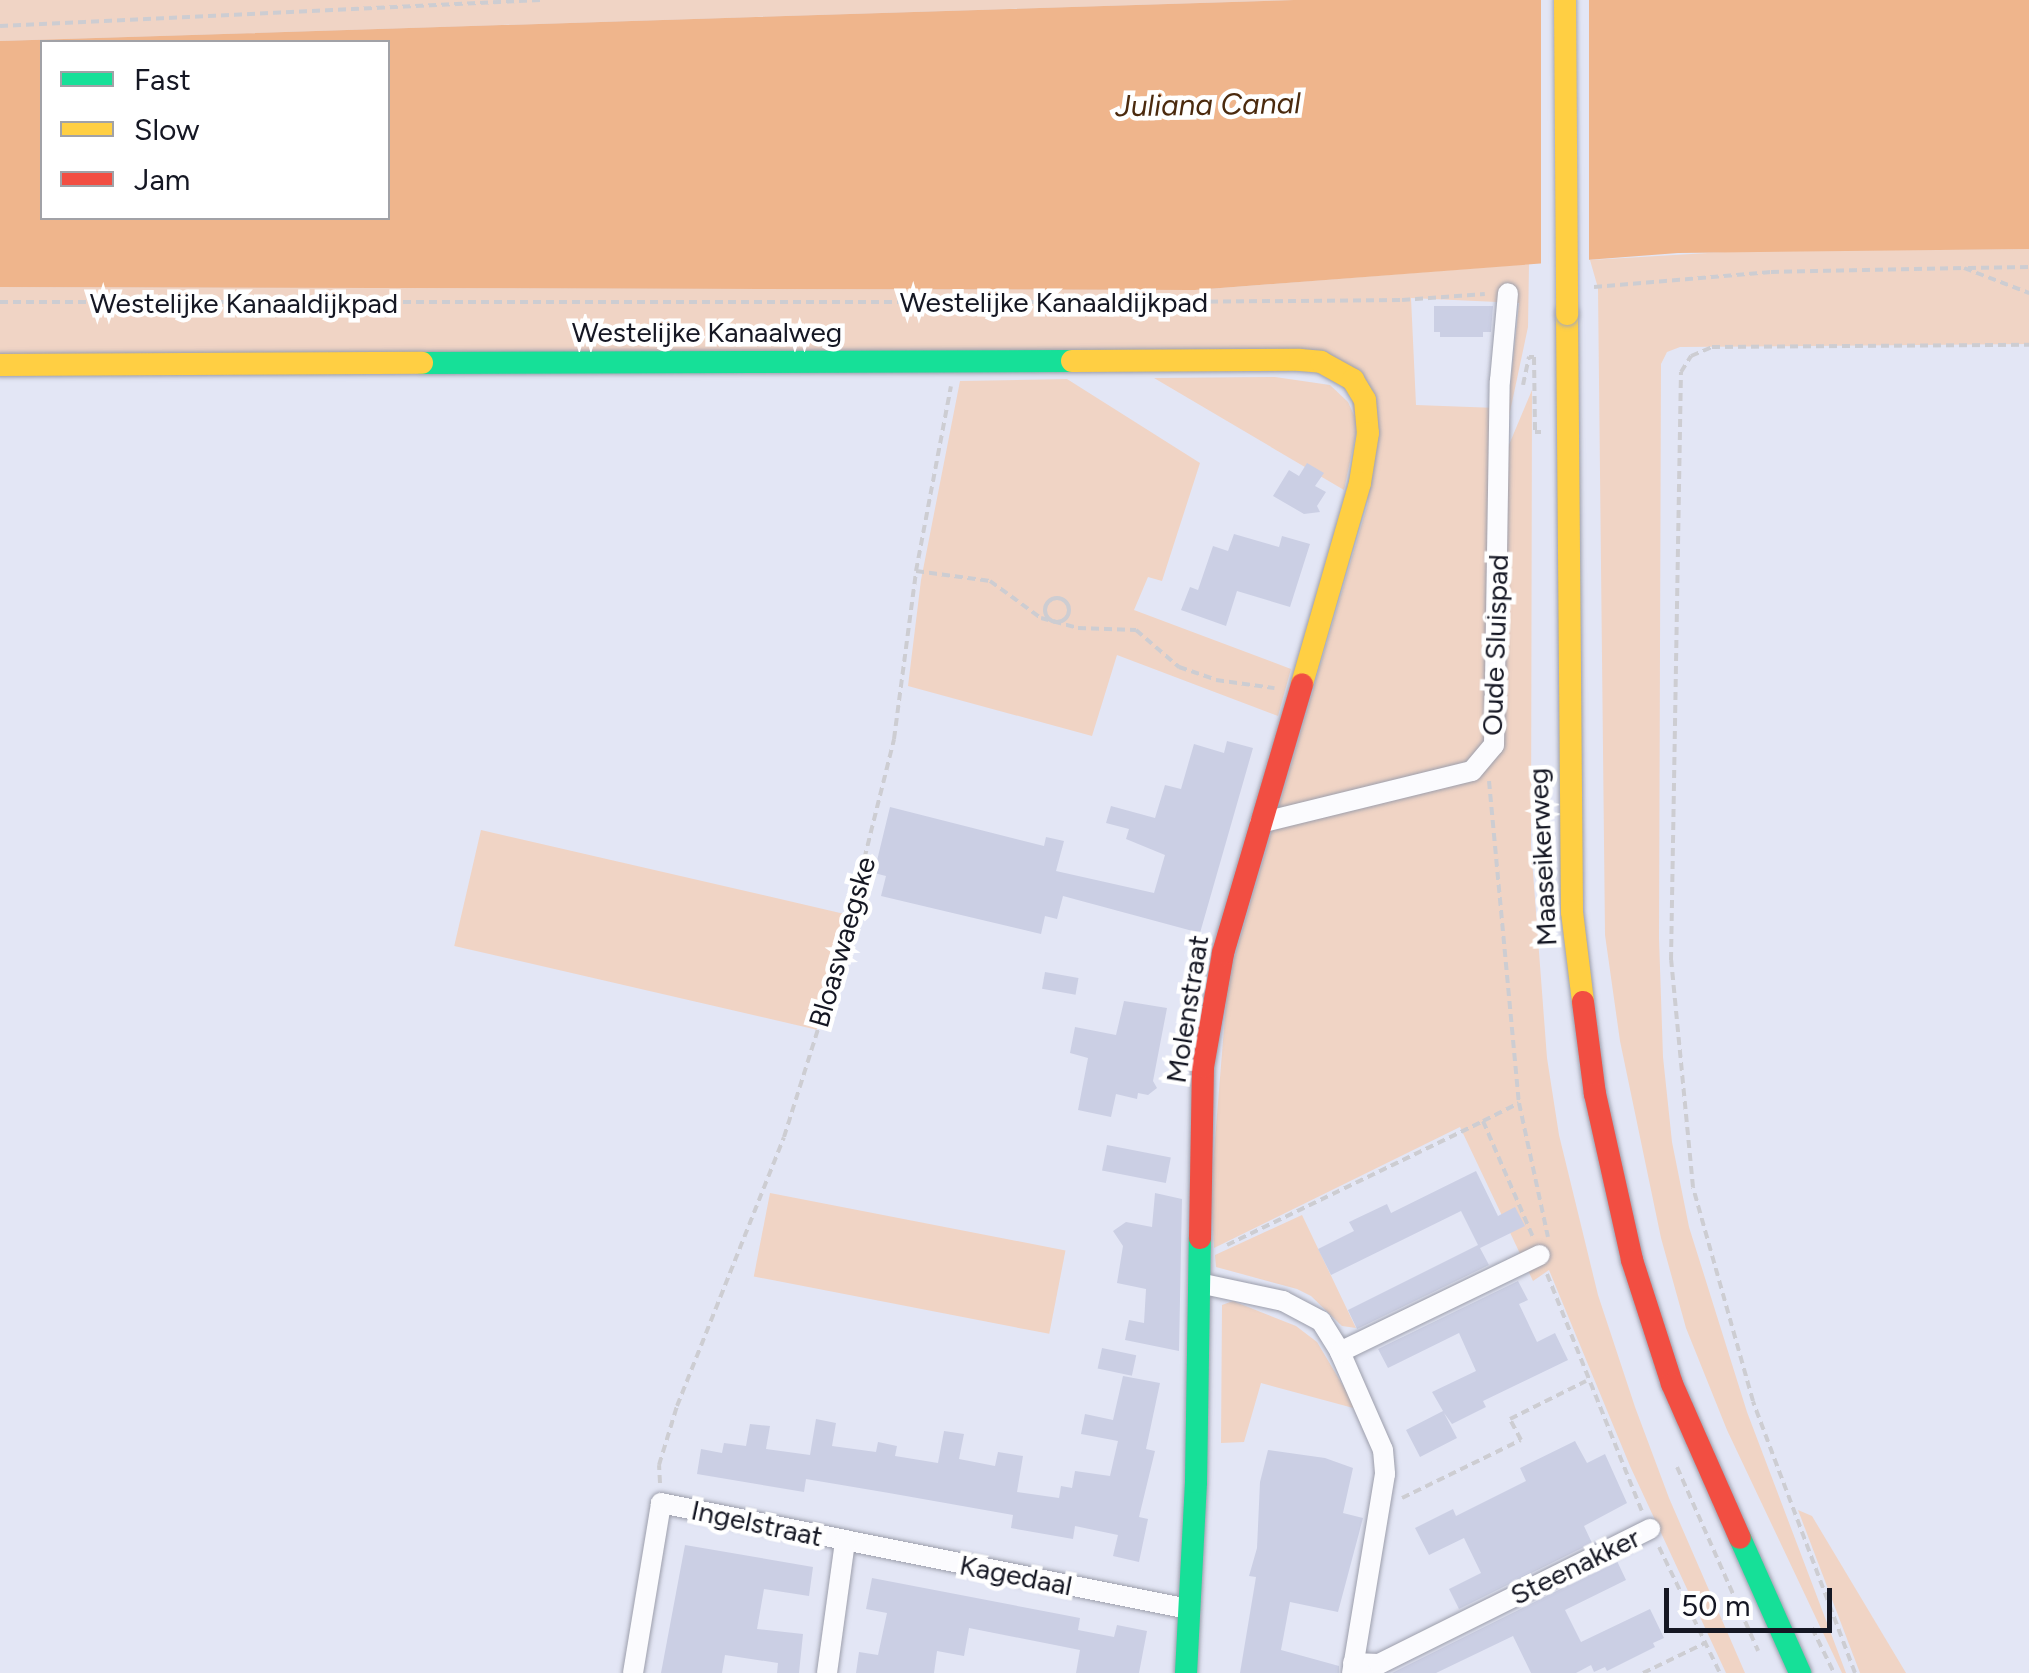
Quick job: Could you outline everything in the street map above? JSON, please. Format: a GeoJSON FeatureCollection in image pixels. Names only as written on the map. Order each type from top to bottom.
{"type":"FeatureCollection","features":[{"type":"Feature","properties":{"kind":"street","name":"Maaseikerweg"},"geometry":{"type":"LineString","coordinates":[[1566,0],[1572,912],[1594,1094],[1627,1242],[1666,1367],[1712,1484],[1800,1673]]}},
{"type":"Feature","properties":{"kind":"street","name":"Oude Sluispad"},"geometry":{"type":"LineString","coordinates":[[1260,823],[1472,771],[1485,760],[1496,730],[1500,382],[1508,293]]}},
{"type":"Feature","properties":{"kind":"street","name":"Westelijke Kanaalweg"},"geometry":{"type":"LineString","coordinates":[[0,365],[1321,362],[1353,380],[1365,400],[1368,433]]}},
{"type":"Feature","properties":{"kind":"street","name":"Molenstraat"},"geometry":{"type":"LineString","coordinates":[[1186,1673],[1196,1482],[1203,1067],[1223,953],[1360,483],[1368,433]]}},
{"type":"Feature","properties":{"kind":"street"},"geometry":{"type":"LineString","coordinates":[[1340,1352],[1540,1255]]}},
{"type":"Feature","properties":{"kind":"street","name":"Steenakker"},"geometry":{"type":"LineString","coordinates":[[1200,1283],[1302,1308],[1320,1321],[1340,1352],[1383,1450],[1379,1509],[1353,1668],[1379,1664],[1650,1529]]}},
{"type":"Feature","properties":{"kind":"street","name":"Ingelstraat"},"geometry":{"type":"LineString","coordinates":[[633,1673],[661,1503],[845,1541]]}},
{"type":"Feature","properties":{"kind":"street"},"geometry":{"type":"LineString","coordinates":[[827,1673],[845,1541]]}},
{"type":"Feature","properties":{"kind":"street","name":"Kagedaal"},"geometry":{"type":"LineString","coordinates":[[845,1541],[1188,1608]]}},
{"type":"Feature","properties":{"kind":"path"},"geometry":{"type":"LineString","coordinates":[[0,26],[540,0]]}},
{"type":"Feature","properties":{"kind":"path"},"geometry":{"type":"LineString","coordinates":[[1964,268],[2029,293]]}},
{"type":"Feature","properties":{"kind":"path"},"geometry":{"type":"LineString","coordinates":[[1589,288],[1771,272],[2029,268]]}},
{"type":"Feature","properties":{"kind":"path","name":"Westelijke Kanaaldijkpad"},"geometry":{"type":"LineString","coordinates":[[0,302],[1172,302],[1402,300],[1508,293]]}},
{"type":"Feature","properties":{"kind":"path"},"geometry":{"type":"LineString","coordinates":[[1855,1673],[1753,1401],[1692,1187],[1671,960],[1681,372],[1691,356],[1712,347],[2029,345]]}},
{"type":"Feature","properties":{"kind":"path"},"geometry":{"type":"LineString","coordinates":[[1528,360],[1534,356],[1535,432]]}},
{"type":"Feature","properties":{"kind":"path","name":"Bloaswaegske"},"geometry":{"type":"LineString","coordinates":[[661,1503],[659,1465],[677,1406],[784,1137],[836,972],[885,785],[916,571],[956,361]]}},
{"type":"Feature","properties":{"kind":"path"},"geometry":{"type":"LineString","coordinates":[[916,571],[990,581],[1026,608],[1054,622],[1090,630],[1136,630],[1179,667],[1216,680],[1240,680],[1298,694]]}},
{"type":"Feature","properties":{"kind":"path"},"geometry":{"type":"LineString","coordinates":[[1058,597],[1066,601],[1068,614],[1054,622],[1044,608],[1058,597]]}},
{"type":"Feature","properties":{"kind":"path"},"geometry":{"type":"LineString","coordinates":[[1485,760],[1492,799],[1519,1104],[1549,1235],[1540,1255]]}},
{"type":"Feature","properties":{"kind":"path"},"geometry":{"type":"LineString","coordinates":[[1201,1257],[1519,1104]]}},
{"type":"Feature","properties":{"kind":"path","name":"Steenakker"},"geometry":{"type":"LineString","coordinates":[[1483,1121],[1540,1255],[1586,1381],[1650,1529]]}},
{"type":"Feature","properties":{"kind":"path"},"geometry":{"type":"LineString","coordinates":[[1379,1509],[1521,1440],[1510,1418],[1586,1381]]}},
{"type":"Feature","properties":{"kind":"path"},"geometry":{"type":"LineString","coordinates":[[1650,1529],[1720,1673]]}},
{"type":"Feature","properties":{"kind":"path"},"geometry":{"type":"LineString","coordinates":[[1810,1624],[1834,1673]]}},
{"type":"Feature","properties":{"kind":"path"},"geometry":{"type":"LineString","coordinates":[[1643,1673],[1705,1644]]}},
{"type":"Feature","properties":{"kind":"shaded area"},"geometry":{"type":"Polygon","coordinates":[[[0,0],[1294,0],[0,41],[0,0]]]}},
{"type":"Feature","properties":{"kind":"shaded area"},"geometry":{"type":"Polygon","coordinates":[[[2029,249],[2029,344],[1680,347],[1667,352],[1661,364],[1659,938],[1663,1057],[1672,1142],[1689,1227],[1747,1412],[1846,1673],[1842,1673],[1727,1430],[1686,1328],[1661,1238],[1620,1041],[1605,935],[1598,288],[1590,260],[1742,251],[2029,249]]]}},
{"type":"Feature","properties":{"kind":"shaded area"},"geometry":{"type":"Polygon","coordinates":[[[1529,264],[1528,327],[1505,435],[1519,303],[1411,298],[1416,405],[1497,408],[1495,478],[1532,390],[1531,846],[1547,1058],[1559,1135],[1598,1295],[1635,1407],[1669,1498],[1745,1673],[1726,1673],[1630,1466],[1549,1270],[1533,1281],[1460,1127],[1214,1248],[1211,1189],[1228,979],[1368,503],[1347,370],[0,358],[0,287],[1195,290],[1529,264]]]}},
{"type":"Feature","properties":{"kind":"shaded area"},"geometry":{"type":"Polygon","coordinates":[[[1275,377],[1330,385],[1348,402],[1358,424],[1344,490],[1154,378],[1275,377]]]}},
{"type":"Feature","properties":{"kind":"shaded area"},"geometry":{"type":"Polygon","coordinates":[[[1067,379],[1200,463],[1162,581],[1148,577],[1134,610],[1291,669],[1278,716],[1117,655],[1092,736],[908,686],[921,580],[960,381],[1067,379]]]}},
{"type":"Feature","properties":{"kind":"shaded area"},"geometry":{"type":"Polygon","coordinates":[[[481,830],[843,914],[817,1030],[454,946],[481,830]]]}},
{"type":"Feature","properties":{"kind":"shaded area"},"geometry":{"type":"Polygon","coordinates":[[[770,1193],[1065,1250],[1049,1334],[754,1276],[770,1193]]]}},
{"type":"Feature","properties":{"kind":"shaded area"},"geometry":{"type":"Polygon","coordinates":[[[1302,1215],[1356,1328],[1342,1326],[1311,1296],[1297,1289],[1216,1267],[1215,1255],[1302,1215]]]}},
{"type":"Feature","properties":{"kind":"shaded area"},"geometry":{"type":"Polygon","coordinates":[[[1233,1301],[1296,1326],[1317,1342],[1357,1409],[1261,1383],[1244,1442],[1221,1443],[1222,1305],[1233,1301]]]}},
{"type":"Feature","properties":{"kind":"shaded area"},"geometry":{"type":"Polygon","coordinates":[[[1798,1510],[1812,1516],[1906,1673],[1860,1673],[1798,1510]]]}},
{"type":"Feature","properties":{"kind":"water","name":"Juliana Canal"},"geometry":{"type":"Polygon","coordinates":[[[1294,0],[2029,0],[2029,249],[1678,253],[1195,290],[0,287],[0,41],[1294,0]]]}},
{"type":"Feature","properties":{"kind":"pier"},"geometry":{"type":"Polygon","coordinates":[[[1541,0],[1589,0],[1589,268],[1541,268],[1541,0]]]}},
{"type":"Feature","properties":{"kind":"building"},"geometry":{"type":"Polygon","coordinates":[[[1434,306],[1493,306],[1491,332],[1483,332],[1483,337],[1440,337],[1440,332],[1434,332],[1434,306]]]}},
{"type":"Feature","properties":{"kind":"building"},"geometry":{"type":"Polygon","coordinates":[[[1307,463],[1324,473],[1315,486],[1326,492],[1317,506],[1320,512],[1304,514],[1273,496],[1289,470],[1299,476],[1307,463]]]}},
{"type":"Feature","properties":{"kind":"building"},"geometry":{"type":"Polygon","coordinates":[[[1234,534],[1279,547],[1282,536],[1310,544],[1290,607],[1237,591],[1226,626],[1181,610],[1190,587],[1198,590],[1213,546],[1228,551],[1234,534]]]}},
{"type":"Feature","properties":{"kind":"building"},"geometry":{"type":"Polygon","coordinates":[[[1227,741],[1253,748],[1200,933],[1063,896],[1057,919],[1045,916],[1041,934],[881,896],[886,876],[874,873],[890,807],[1044,846],[1046,837],[1064,841],[1056,871],[1154,893],[1165,855],[1126,839],[1129,829],[1106,823],[1111,806],[1155,818],[1165,785],[1181,789],[1194,744],[1224,753],[1227,741]]]}},
{"type":"Feature","properties":{"kind":"building"},"geometry":{"type":"Polygon","coordinates":[[[1045,972],[1078,978],[1076,995],[1042,989],[1045,972]]]}},
{"type":"Feature","properties":{"kind":"building"},"geometry":{"type":"Polygon","coordinates":[[[1124,1001],[1167,1008],[1153,1081],[1157,1088],[1148,1095],[1138,1093],[1137,1099],[1116,1094],[1111,1117],[1078,1110],[1088,1058],[1070,1053],[1075,1027],[1116,1035],[1124,1001]]]}},
{"type":"Feature","properties":{"kind":"building"},"geometry":{"type":"Polygon","coordinates":[[[1107,1145],[1171,1157],[1166,1183],[1102,1171],[1107,1145]]]}},
{"type":"Feature","properties":{"kind":"building"},"geometry":{"type":"Polygon","coordinates":[[[1476,1171],[1498,1216],[1515,1207],[1525,1226],[1480,1248],[1489,1265],[1357,1329],[1348,1310],[1478,1245],[1461,1211],[1331,1275],[1318,1249],[1354,1231],[1349,1222],[1387,1204],[1391,1213],[1476,1171]]]}},
{"type":"Feature","properties":{"kind":"building"},"geometry":{"type":"Polygon","coordinates":[[[1155,1193],[1182,1199],[1179,1351],[1125,1340],[1129,1320],[1144,1323],[1146,1289],[1117,1283],[1123,1246],[1113,1231],[1126,1222],[1152,1227],[1155,1193]]]}},
{"type":"Feature","properties":{"kind":"building"},"geometry":{"type":"Polygon","coordinates":[[[1518,1281],[1528,1300],[1519,1304],[1537,1342],[1555,1333],[1568,1360],[1483,1401],[1486,1407],[1452,1424],[1444,1413],[1457,1438],[1420,1457],[1406,1430],[1443,1411],[1432,1392],[1476,1371],[1459,1333],[1388,1368],[1378,1349],[1518,1281]]]}},
{"type":"Feature","properties":{"kind":"building"},"geometry":{"type":"Polygon","coordinates":[[[1102,1348],[1136,1355],[1132,1376],[1098,1369],[1102,1348]]]}},
{"type":"Feature","properties":{"kind":"building"},"geometry":{"type":"Polygon","coordinates":[[[1123,1376],[1160,1383],[1146,1449],[1155,1451],[1139,1517],[1148,1519],[1139,1562],[1113,1556],[1118,1535],[1075,1526],[1073,1539],[1011,1528],[1013,1515],[889,1493],[806,1479],[804,1492],[697,1474],[701,1449],[722,1453],[724,1443],[746,1446],[750,1424],[770,1426],[766,1449],[810,1455],[816,1419],[836,1423],[832,1446],[876,1452],[878,1442],[897,1446],[895,1456],[938,1463],[944,1431],[964,1434],[959,1459],[995,1466],[998,1452],[1023,1456],[1017,1492],[1059,1498],[1061,1486],[1072,1488],[1075,1471],[1110,1476],[1118,1441],[1081,1434],[1085,1414],[1113,1420],[1123,1376]]]}},
{"type":"Feature","properties":{"kind":"building"},"geometry":{"type":"Polygon","coordinates":[[[1575,1441],[1587,1463],[1605,1454],[1627,1503],[1584,1526],[1592,1543],[1459,1609],[1449,1589],[1481,1573],[1464,1538],[1429,1555],[1415,1528],[1453,1509],[1456,1516],[1526,1481],[1520,1468],[1575,1441]]]}},
{"type":"Feature","properties":{"kind":"building"},"geometry":{"type":"Polygon","coordinates":[[[1268,1450],[1325,1458],[1353,1468],[1343,1513],[1363,1518],[1338,1612],[1290,1602],[1281,1650],[1339,1666],[1339,1673],[1240,1673],[1256,1577],[1249,1576],[1257,1548],[1260,1482],[1268,1450]]]}},
{"type":"Feature","properties":{"kind":"building"},"geometry":{"type":"Polygon","coordinates":[[[685,1545],[813,1567],[809,1596],[764,1589],[757,1629],[803,1634],[799,1673],[777,1673],[778,1663],[725,1655],[722,1673],[661,1673],[685,1545]]]}},
{"type":"Feature","properties":{"kind":"building"},"geometry":{"type":"Polygon","coordinates":[[[1617,1561],[1626,1580],[1565,1610],[1581,1642],[1650,1609],[1664,1638],[1653,1643],[1655,1647],[1607,1671],[1605,1667],[1594,1672],[1591,1665],[1576,1673],[1531,1673],[1513,1636],[1436,1673],[1392,1673],[1617,1561]]]}},
{"type":"Feature","properties":{"kind":"building"},"geometry":{"type":"Polygon","coordinates":[[[872,1578],[1080,1618],[1078,1630],[1114,1637],[1117,1625],[1147,1631],[1139,1673],[1076,1673],[1080,1650],[969,1628],[964,1656],[937,1651],[934,1673],[856,1673],[859,1652],[878,1655],[887,1613],[866,1609],[872,1578]]]}},
{"type":"Feature","properties":{"kind":"traffic: fast"},"geometry":{"type":"LineString","coordinates":[[422,363],[1072,361]]}},
{"type":"Feature","properties":{"kind":"traffic: fast"},"geometry":{"type":"LineString","coordinates":[[1186,1673],[1196,1482],[1200,1238]]}},
{"type":"Feature","properties":{"kind":"traffic: fast"},"geometry":{"type":"LineString","coordinates":[[1740,1538],[1800,1673]]}},
{"type":"Feature","properties":{"kind":"traffic: slow"},"geometry":{"type":"LineString","coordinates":[[1565,0],[1567,314]]}},
{"type":"Feature","properties":{"kind":"traffic: slow"},"geometry":{"type":"LineString","coordinates":[[1567,314],[1572,912],[1583,1002]]}},
{"type":"Feature","properties":{"kind":"traffic: slow"},"geometry":{"type":"LineString","coordinates":[[1072,361],[1300,360],[1321,362],[1353,380],[1365,400],[1368,433],[1360,483],[1302,684]]}},
{"type":"Feature","properties":{"kind":"traffic: slow"},"geometry":{"type":"LineString","coordinates":[[0,365],[422,363]]}},
{"type":"Feature","properties":{"kind":"traffic: jam"},"geometry":{"type":"LineString","coordinates":[[1200,1238],[1203,1067],[1223,953],[1302,684]]}},
{"type":"Feature","properties":{"kind":"traffic: jam"},"geometry":{"type":"LineString","coordinates":[[1583,1002],[1595,1094],[1632,1260],[1672,1384],[1740,1538]]}}]}
